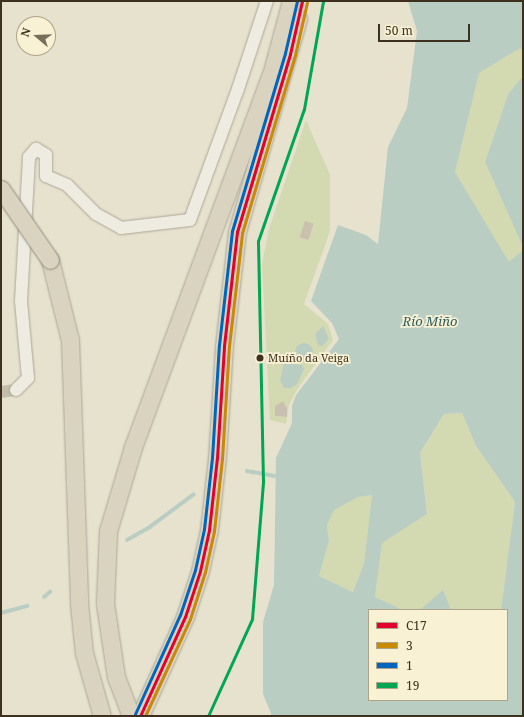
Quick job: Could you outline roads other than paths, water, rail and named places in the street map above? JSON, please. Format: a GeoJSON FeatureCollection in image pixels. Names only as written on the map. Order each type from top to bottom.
{"type":"FeatureCollection","features":[{"type":"Feature","properties":{"kind":"highway"},"geometry":{"type":"LineString","coordinates":[[131,716],[116,677],[105,603],[108,531],[133,447],[273,68],[291,1]]}},
{"type":"Feature","properties":{"kind":"highway"},"geometry":{"type":"LineString","coordinates":[[142,711],[185,617],[200,571],[209,530],[217,458],[224,346],[237,232],[290,54],[302,1]]}},
{"type":"Feature","properties":{"kind":"highway"},"geometry":{"type":"LineString","coordinates":[[1,189],[50,260],[70,340],[79,604],[84,654],[102,716]]}},
{"type":"Feature","properties":{"kind":"street"},"geometry":{"type":"LineString","coordinates":[[16,390],[28,378],[21,301],[29,157],[36,149],[46,155],[46,176],[67,185],[96,214],[121,228],[190,220],[238,89],[267,1]]}},
{"type":"Feature","properties":{"kind":"water","name":"Río Miño"},"geometry":{"type":"Polygon","coordinates":[[[408,1],[523,1],[523,50],[520,48],[479,73],[455,172],[509,262],[523,250],[523,716],[272,716],[263,694],[263,622],[274,585],[276,458],[292,423],[292,406],[296,395],[339,339],[332,323],[311,301],[338,225],[366,235],[378,244],[388,147],[407,108],[417,31],[408,1]],[[462,413],[444,414],[420,453],[427,514],[382,543],[375,597],[401,609],[368,609],[368,701],[508,701],[508,609],[501,609],[515,502],[476,446],[462,413]],[[372,495],[358,497],[334,510],[327,525],[329,541],[319,576],[353,592],[364,563],[372,495]]]}},
{"type":"Feature","properties":{"kind":"water"},"geometry":{"type":"Polygon","coordinates":[[[523,76],[523,247],[485,162],[508,94],[523,76]]]}},
{"type":"Feature","properties":{"kind":"water"},"geometry":{"type":"Polygon","coordinates":[[[323,326],[329,339],[322,346],[318,345],[315,334],[323,326]]]}},
{"type":"Feature","properties":{"kind":"water"},"geometry":{"type":"Polygon","coordinates":[[[304,343],[310,346],[313,352],[310,358],[304,361],[298,358],[295,352],[298,346],[304,343]]]}},
{"type":"Feature","properties":{"kind":"water"},"geometry":{"type":"Polygon","coordinates":[[[284,363],[302,365],[304,369],[297,384],[291,388],[284,388],[280,380],[284,363]]]}},
{"type":"Feature","properties":{"kind":"water"},"geometry":{"type":"Polygon","coordinates":[[[443,590],[451,609],[421,609],[443,590]]]}},
{"type":"Feature","properties":{"kind":"waterway"},"geometry":{"type":"LineString","coordinates":[[247,471],[275,476]]}},
{"type":"Feature","properties":{"kind":"waterway"},"geometry":{"type":"LineString","coordinates":[[127,540],[150,527],[193,495]]}},
{"type":"Feature","properties":{"kind":"waterway"},"geometry":{"type":"LineString","coordinates":[[44,597],[50,592]]}},
{"type":"Feature","properties":{"kind":"waterway"},"geometry":{"type":"LineString","coordinates":[[1,613],[27,606]]}},
{"type":"Feature","properties":{"kind":"tunnel"},"geometry":{"type":"LineString","coordinates":[[1,392],[16,390]]}},
{"type":"Feature","properties":{"kind":"place","name":"Muíño da Veiga"},"geometry":{"type":"Point","coordinates":[260,358]}}]}
